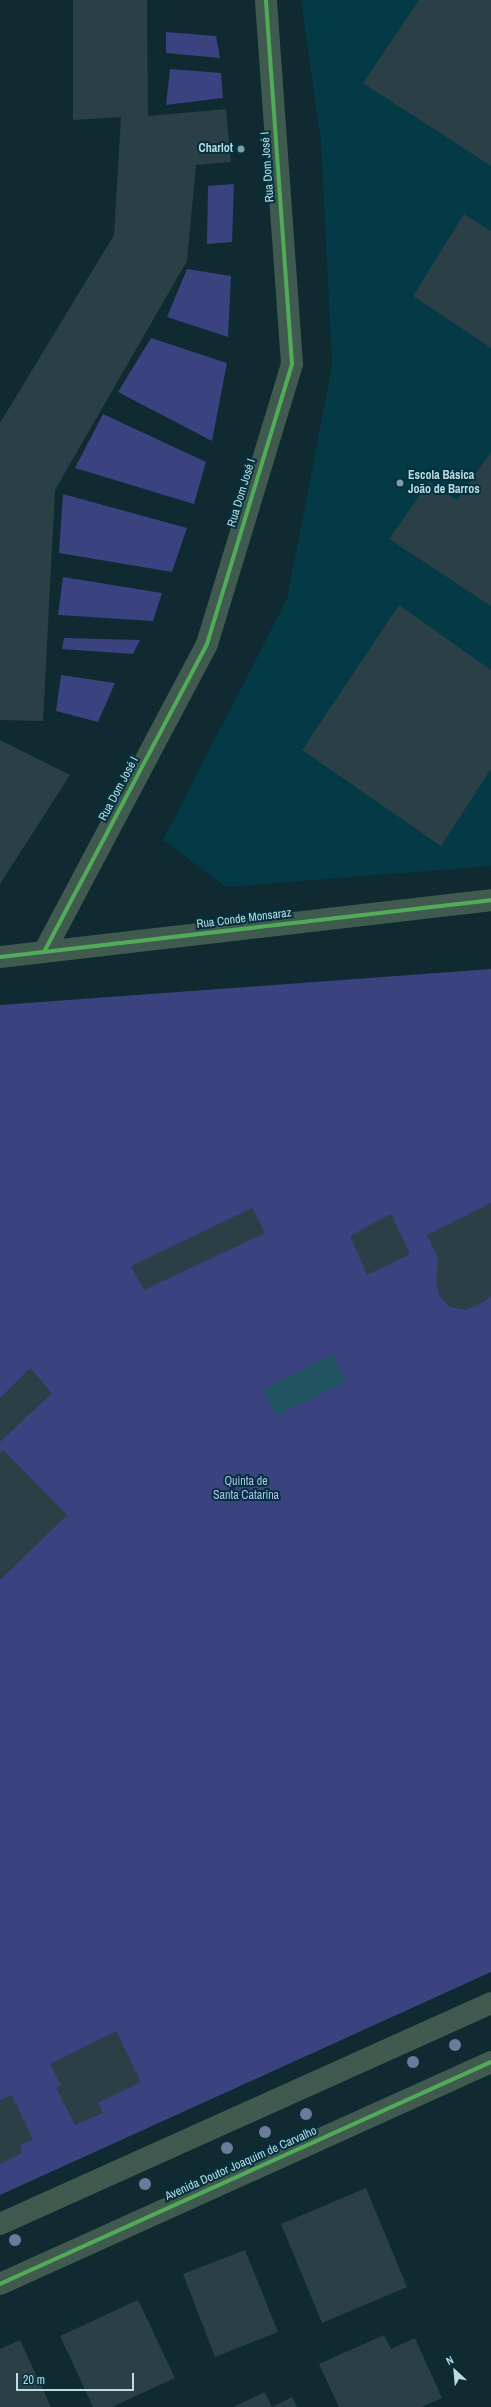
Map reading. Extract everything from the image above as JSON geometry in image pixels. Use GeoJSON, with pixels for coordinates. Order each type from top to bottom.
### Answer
{"type":"FeatureCollection","features":[{"type":"Feature","properties":{"kind":"street","name":"Rua Dom José I"},"geometry":{"type":"LineString","coordinates":[[44,952],[207,644],[292,364],[266,0]]}},
{"type":"Feature","properties":{"kind":"street","name":"Rua Conde Monsaraz"},"geometry":{"type":"LineString","coordinates":[[0,957],[491,900]]}},
{"type":"Feature","properties":{"kind":"street"},"geometry":{"type":"LineString","coordinates":[[0,2224],[491,2004]]}},
{"type":"Feature","properties":{"kind":"street","name":"Avenida Doutor Joaquim de Carvalho"},"geometry":{"type":"LineString","coordinates":[[0,2284],[491,2062]]}},
{"type":"Feature","properties":{"kind":"shaded area","name":"Escola Básica João de Barros"},"geometry":{"type":"Polygon","coordinates":[[[301,0],[491,0],[491,866],[226,887],[163,840],[287,599],[332,366],[321,142],[301,0]]]}},
{"type":"Feature","properties":{"kind":"shaded area"},"geometry":{"type":"Polygon","coordinates":[[[333,1354],[345,1382],[276,1416],[263,1390],[333,1354]]]}},
{"type":"Feature","properties":{"kind":"green space"},"geometry":{"type":"Polygon","coordinates":[[[166,32],[216,36],[220,58],[166,53],[166,32]]]}},
{"type":"Feature","properties":{"kind":"green space"},"geometry":{"type":"Polygon","coordinates":[[[170,69],[221,73],[223,98],[166,105],[170,69]]]}},
{"type":"Feature","properties":{"kind":"green space"},"geometry":{"type":"Polygon","coordinates":[[[234,184],[232,242],[207,244],[208,186],[234,184]]]}},
{"type":"Feature","properties":{"kind":"green space"},"geometry":{"type":"Polygon","coordinates":[[[187,269],[231,276],[228,337],[167,317],[187,269]]]}},
{"type":"Feature","properties":{"kind":"green space"},"geometry":{"type":"Polygon","coordinates":[[[151,338],[227,363],[212,441],[118,392],[151,338]]]}},
{"type":"Feature","properties":{"kind":"green space"},"geometry":{"type":"Polygon","coordinates":[[[103,414],[206,462],[194,504],[75,468],[103,414]]]}},
{"type":"Feature","properties":{"kind":"green space"},"geometry":{"type":"Polygon","coordinates":[[[63,494],[187,528],[172,572],[59,553],[63,494]]]}},
{"type":"Feature","properties":{"kind":"green space"},"geometry":{"type":"Polygon","coordinates":[[[63,577],[162,593],[153,621],[58,615],[63,577]]]}},
{"type":"Feature","properties":{"kind":"green space"},"geometry":{"type":"Polygon","coordinates":[[[64,638],[140,640],[133,654],[62,649],[64,638]]]}},
{"type":"Feature","properties":{"kind":"green space"},"geometry":{"type":"Polygon","coordinates":[[[61,675],[115,683],[98,722],[56,711],[61,675]]]}},
{"type":"Feature","properties":{"kind":"green space","name":"Quinta de Santa Catarina"},"geometry":{"type":"Polygon","coordinates":[[[491,969],[491,1972],[0,2195],[0,1005],[491,969]]]}},
{"type":"Feature","properties":{"kind":"building"},"geometry":{"type":"Polygon","coordinates":[[[73,0],[147,0],[148,116],[226,109],[231,162],[196,165],[187,261],[55,490],[43,721],[0,720],[0,423],[114,235],[121,117],[73,120],[73,0]]]}},
{"type":"Feature","properties":{"kind":"building"},"geometry":{"type":"Polygon","coordinates":[[[419,0],[491,0],[491,166],[363,83],[419,0]]]}},
{"type":"Feature","properties":{"kind":"building"},"geometry":{"type":"Polygon","coordinates":[[[464,214],[491,231],[491,348],[413,296],[464,214]]]}},
{"type":"Feature","properties":{"kind":"building"},"geometry":{"type":"Polygon","coordinates":[[[491,452],[491,606],[389,539],[429,482],[457,500],[491,452]]]}},
{"type":"Feature","properties":{"kind":"building"},"geometry":{"type":"Polygon","coordinates":[[[399,605],[491,670],[491,769],[441,846],[302,750],[399,605]]]}},
{"type":"Feature","properties":{"kind":"building"},"geometry":{"type":"Polygon","coordinates":[[[0,740],[70,775],[0,884],[0,740]]]}},
{"type":"Feature","properties":{"kind":"building"},"geometry":{"type":"Polygon","coordinates":[[[491,1203],[491,1296],[482,1303],[466,1310],[450,1307],[440,1297],[436,1284],[438,1258],[427,1235],[491,1203]]]}},
{"type":"Feature","properties":{"kind":"building"},"geometry":{"type":"Polygon","coordinates":[[[252,1208],[265,1233],[144,1290],[131,1266],[252,1208]]]}},
{"type":"Feature","properties":{"kind":"building"},"geometry":{"type":"Polygon","coordinates":[[[391,1214],[410,1254],[367,1275],[350,1236],[391,1214]]]}},
{"type":"Feature","properties":{"kind":"building"},"geometry":{"type":"Polygon","coordinates":[[[30,1368],[52,1393],[0,1442],[0,1398],[30,1368]]]}},
{"type":"Feature","properties":{"kind":"building"},"geometry":{"type":"Polygon","coordinates":[[[3,1450],[67,1515],[0,1580],[0,1453],[3,1450]]]}},
{"type":"Feature","properties":{"kind":"building"},"geometry":{"type":"Polygon","coordinates":[[[116,2031],[141,2082],[98,2103],[103,2113],[75,2125],[56,2088],[61,2085],[50,2064],[116,2031]]]}},
{"type":"Feature","properties":{"kind":"building"},"geometry":{"type":"Polygon","coordinates":[[[12,2095],[33,2140],[20,2145],[22,2153],[0,2164],[0,2100],[12,2095]]]}},
{"type":"Feature","properties":{"kind":"building"},"geometry":{"type":"Polygon","coordinates":[[[366,2188],[407,2287],[322,2323],[281,2224],[366,2188]]]}},
{"type":"Feature","properties":{"kind":"building"},"geometry":{"type":"Polygon","coordinates":[[[245,2250],[278,2332],[215,2357],[183,2274],[245,2250]]]}},
{"type":"Feature","properties":{"kind":"building"},"geometry":{"type":"Polygon","coordinates":[[[138,2300],[175,2378],[112,2407],[93,2407],[60,2336],[138,2300]]]}},
{"type":"Feature","properties":{"kind":"building"},"geometry":{"type":"Polygon","coordinates":[[[384,2335],[391,2349],[415,2338],[442,2398],[422,2407],[339,2407],[319,2364],[384,2335]]]}},
{"type":"Feature","properties":{"kind":"building"},"geometry":{"type":"Polygon","coordinates":[[[20,2340],[51,2407],[0,2407],[0,2349],[20,2340]]]}},
{"type":"Feature","properties":{"kind":"building"},"geometry":{"type":"Polygon","coordinates":[[[265,2392],[272,2407],[233,2407],[265,2392]]]}},
{"type":"Feature","properties":{"kind":"building"},"geometry":{"type":"Polygon","coordinates":[[[292,2397],[297,2407],[272,2407],[292,2397]]]}},
{"type":"Feature","properties":{"kind":"cycle path"},"geometry":{"type":"LineString","coordinates":[[44,952],[207,644],[292,364],[266,0]]}},
{"type":"Feature","properties":{"kind":"cycle path"},"geometry":{"type":"LineString","coordinates":[[0,957],[491,900]]}},
{"type":"Feature","properties":{"kind":"cycle path"},"geometry":{"type":"LineString","coordinates":[[0,2284],[491,2062]]}},
{"type":"Feature","properties":{"kind":"place","name":"Charlot"},"geometry":{"type":"Point","coordinates":[241,149]}},
{"type":"Feature","properties":{"kind":"place","name":"Escola Básica João de Barros"},"geometry":{"type":"Point","coordinates":[400,483]}}]}
